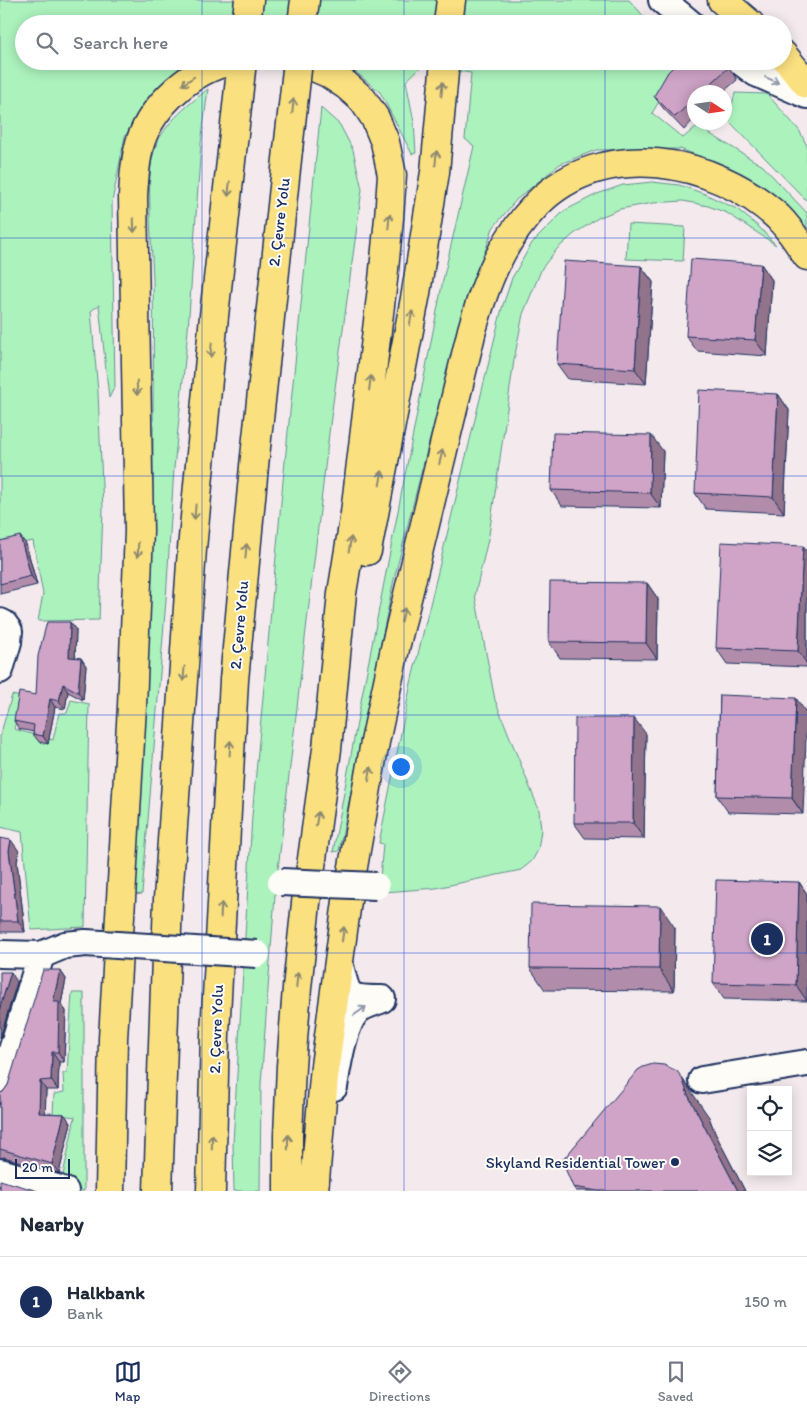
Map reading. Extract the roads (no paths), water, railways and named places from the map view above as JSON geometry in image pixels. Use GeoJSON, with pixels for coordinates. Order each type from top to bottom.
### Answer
{"type":"FeatureCollection","features":[{"type":"Feature","properties":{"kind":"main road"},"geometry":{"type":"LineString","coordinates":[[247,15],[249,0]]}},
{"type":"Feature","properties":{"kind":"main road"},"geometry":{"type":"LineString","coordinates":[[303,15],[305,0]]}},
{"type":"Feature","properties":{"kind":"main road"},"geometry":{"type":"LineString","coordinates":[[449,15],[451,0]]}},
{"type":"Feature","properties":{"kind":"main road"},"geometry":{"type":"LineString","coordinates":[[722,0],[740,15]]}},
{"type":"Feature","properties":{"kind":"main road"},"geometry":{"type":"LineString","coordinates":[[792,66],[807,84]]}},
{"type":"Feature","properties":{"kind":"main road"},"geometry":{"type":"LineString","coordinates":[[110,1191],[114,1029],[139,531],[134,171],[141,141],[153,116],[169,96],[206,70]]}},
{"type":"Feature","properties":{"kind":"main road"},"geometry":{"type":"LineString","coordinates":[[158,1191],[168,898],[192,549],[214,316],[241,70]]}},
{"type":"Feature","properties":{"kind":"main road","name":"2. Çevre Yolu"},"geometry":{"type":"LineString","coordinates":[[211,1191],[215,1024],[234,680],[295,70]]}},
{"type":"Feature","properties":{"kind":"main road"},"geometry":{"type":"LineString","coordinates":[[288,1191],[288,1136],[296,988],[327,749],[342,593],[355,514],[383,280],[392,175],[385,142],[375,118],[363,100],[346,84],[321,70]]}},
{"type":"Feature","properties":{"kind":"main road"},"geometry":{"type":"LineString","coordinates":[[327,749],[416,293],[435,172],[444,70]]}},
{"type":"Feature","properties":{"kind":"main road"},"geometry":{"type":"LineString","coordinates":[[315,1191],[325,1066],[348,901],[375,742],[396,644],[472,330],[482,295],[493,268],[508,240],[538,204],[572,178],[610,165],[658,163],[683,166],[706,173],[730,184],[778,217],[798,241],[807,256]]}},
{"type":"Feature","properties":{"kind":"street"},"geometry":{"type":"LineString","coordinates":[[662,0],[680,15]]}},
{"type":"Feature","properties":{"kind":"street"},"geometry":{"type":"LineString","coordinates":[[751,70],[756,74],[807,95]]}},
{"type":"Feature","properties":{"kind":"street"},"geometry":{"type":"LineString","coordinates":[[0,622],[9,631],[0,670]]}},
{"type":"Feature","properties":{"kind":"street"},"geometry":{"type":"LineString","coordinates":[[281,882],[376,886]]}},
{"type":"Feature","properties":{"kind":"street"},"geometry":{"type":"LineString","coordinates":[[0,954],[41,955],[65,945],[86,943],[256,954]]}},
{"type":"Feature","properties":{"kind":"street"},"geometry":{"type":"LineString","coordinates":[[0,1090],[41,955]]}},
{"type":"Feature","properties":{"kind":"street"},"geometry":{"type":"LineString","coordinates":[[315,1191],[345,1035],[352,1017],[358,1009],[382,999],[360,999],[350,995],[339,962]]}},
{"type":"Feature","properties":{"kind":"street"},"geometry":{"type":"LineString","coordinates":[[702,1080],[807,1063]]}},
{"type":"Feature","properties":{"kind":"street"},"geometry":{"type":"LineString","coordinates":[[0,1172],[65,1191]]}},
{"type":"Feature","properties":{"kind":"place","name":"Halkbank"},"geometry":{"type":"Point","coordinates":[767,939]}},
{"type":"Feature","properties":{"kind":"place","name":"Skyland Residential Tower"},"geometry":{"type":"Point","coordinates":[675,1162]}}]}
